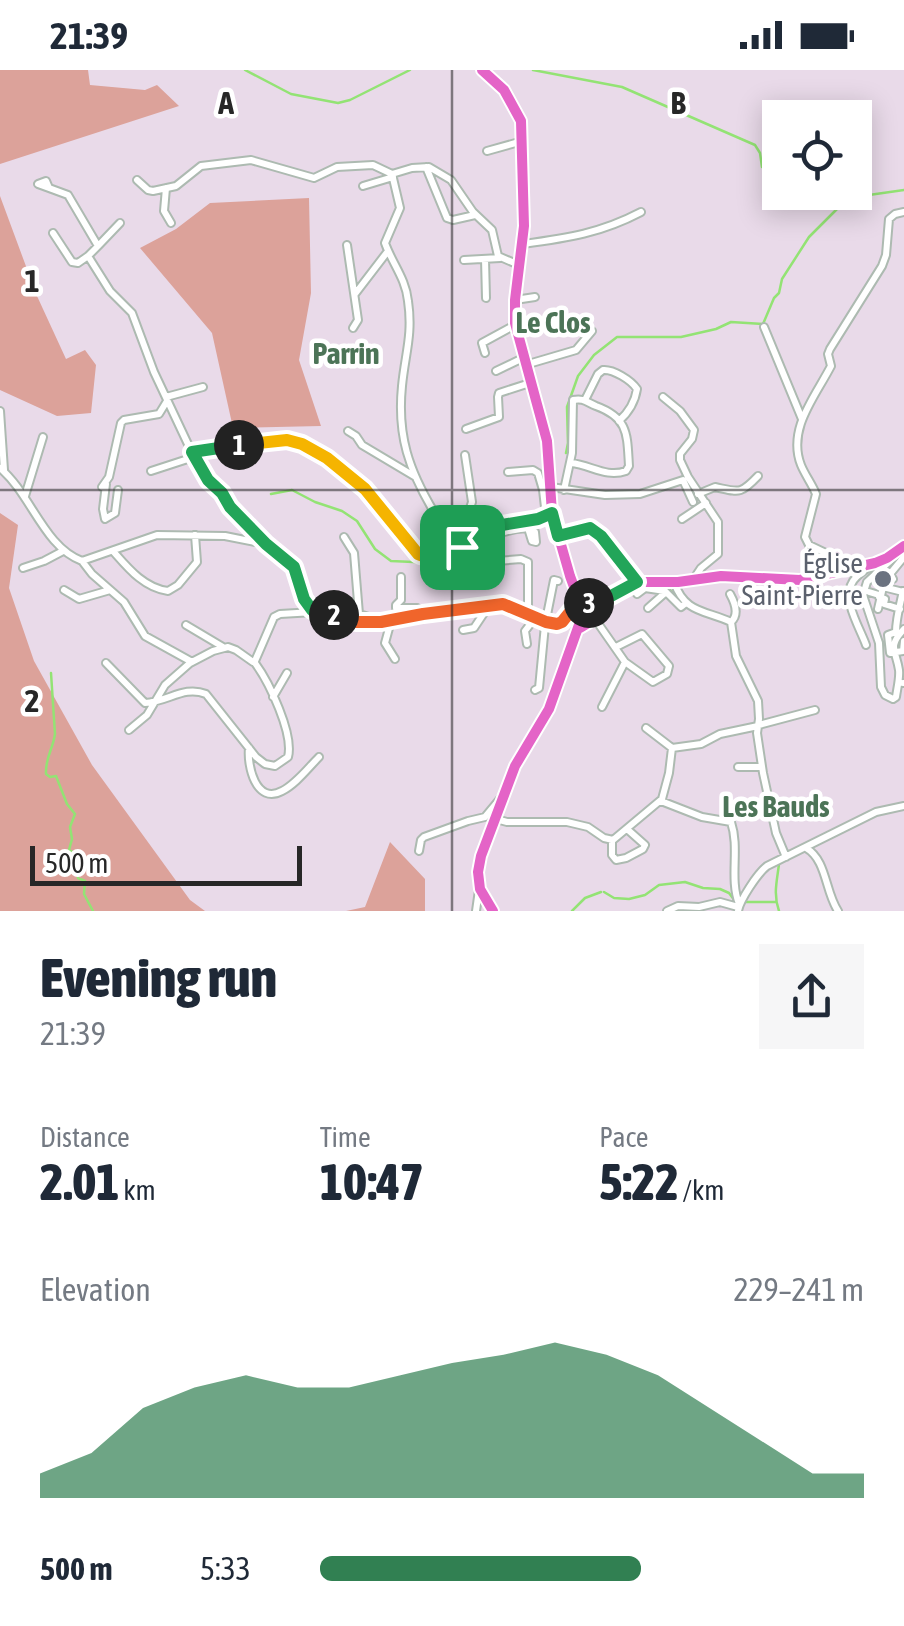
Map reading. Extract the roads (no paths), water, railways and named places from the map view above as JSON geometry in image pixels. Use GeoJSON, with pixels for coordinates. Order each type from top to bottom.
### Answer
{"type":"FeatureCollection","features":[{"type":"Feature","properties":{"kind":"main road"},"geometry":{"type":"LineString","coordinates":[[482,70],[501,86],[520,118],[524,206],[515,325],[547,441],[550,487],[545,516],[558,536],[574,587],[588,612]]}},
{"type":"Feature","properties":{"kind":"main road"},"geometry":{"type":"LineString","coordinates":[[493,911],[480,889],[479,862],[519,759],[549,709],[575,631],[588,612],[609,598],[637,588],[670,587],[721,576],[800,580],[902,555]]}},
{"type":"Feature","properties":{"kind":"street"},"geometry":{"type":"LineString","coordinates":[[487,151],[521,137]]}},
{"type":"Feature","properties":{"kind":"street"},"geometry":{"type":"LineString","coordinates":[[138,180],[150,191],[166,188],[184,182],[198,168],[241,160],[260,161],[314,178],[337,166],[373,166],[393,176]]}},
{"type":"Feature","properties":{"kind":"street"},"geometry":{"type":"LineString","coordinates":[[426,167],[447,218],[476,214]]}},
{"type":"Feature","properties":{"kind":"street"},"geometry":{"type":"LineString","coordinates":[[363,186],[412,168],[436,170],[454,182],[492,230],[501,258]]}},
{"type":"Feature","properties":{"kind":"street"},"geometry":{"type":"LineString","coordinates":[[393,176],[400,208],[386,238],[388,251],[405,284],[409,305],[410,338],[401,412],[406,456],[436,513],[464,513],[470,508],[465,454]]}},
{"type":"Feature","properties":{"kind":"street"},"geometry":{"type":"LineString","coordinates":[[49,188],[67,194],[98,246]]}},
{"type":"Feature","properties":{"kind":"street"},"geometry":{"type":"LineString","coordinates":[[166,188],[164,211],[171,223]]}},
{"type":"Feature","properties":{"kind":"street"},"geometry":{"type":"LineString","coordinates":[[515,196],[519,205],[524,206]]}},
{"type":"Feature","properties":{"kind":"street"},"geometry":{"type":"LineString","coordinates":[[523,244],[586,235],[641,212]]}},
{"type":"Feature","properties":{"kind":"street"},"geometry":{"type":"LineString","coordinates":[[826,575],[830,555],[808,544],[805,537],[816,494],[797,451],[802,420],[831,366],[830,350],[884,261],[889,219],[904,212]]}},
{"type":"Feature","properties":{"kind":"street"},"geometry":{"type":"LineString","coordinates":[[53,233],[72,262],[78,263],[120,223]]}},
{"type":"Feature","properties":{"kind":"street"},"geometry":{"type":"LineString","coordinates":[[347,245],[358,322],[353,328]]}},
{"type":"Feature","properties":{"kind":"street"},"geometry":{"type":"LineString","coordinates":[[354,295],[388,251]]}},
{"type":"Feature","properties":{"kind":"street"},"geometry":{"type":"LineString","coordinates":[[88,256],[110,292],[132,314],[166,399],[208,480],[266,544],[294,567],[304,599],[314,612]]}},
{"type":"Feature","properties":{"kind":"street"},"geometry":{"type":"LineString","coordinates":[[464,260],[501,258],[520,266]]}},
{"type":"Feature","properties":{"kind":"street"},"geometry":{"type":"LineString","coordinates":[[485,259],[486,298]]}},
{"type":"Feature","properties":{"kind":"street"},"geometry":{"type":"LineString","coordinates":[[515,300],[536,297]]}},
{"type":"Feature","properties":{"kind":"street"},"geometry":{"type":"LineString","coordinates":[[485,353],[482,342],[515,325]]}},
{"type":"Feature","properties":{"kind":"street"},"geometry":{"type":"LineString","coordinates":[[764,327],[802,420]]}},
{"type":"Feature","properties":{"kind":"street"},"geometry":{"type":"LineString","coordinates":[[496,371],[576,350],[592,331]]}},
{"type":"Feature","properties":{"kind":"street"},"geometry":{"type":"LineString","coordinates":[[585,400],[602,370],[634,384],[637,389],[630,408],[620,420]]}},
{"type":"Feature","properties":{"kind":"street"},"geometry":{"type":"LineString","coordinates":[[466,428],[499,417],[500,393],[530,382]]}},
{"type":"Feature","properties":{"kind":"street"},"geometry":{"type":"LineString","coordinates":[[118,490],[114,513],[105,519],[104,485],[121,423],[159,414],[166,399],[203,387]]}},
{"type":"Feature","properties":{"kind":"street"},"geometry":{"type":"LineString","coordinates":[[663,397],[694,430],[680,457],[696,498]]}},
{"type":"Feature","properties":{"kind":"street"},"geometry":{"type":"LineString","coordinates":[[564,490],[571,464],[573,400],[578,398],[620,420],[627,433],[628,470],[612,474],[571,464]]}},
{"type":"Feature","properties":{"kind":"street"},"geometry":{"type":"LineString","coordinates":[[0,411],[2,470],[63,551],[82,561],[124,602],[145,636],[192,662]]}},
{"type":"Feature","properties":{"kind":"street"},"geometry":{"type":"LineString","coordinates":[[348,431],[362,446],[415,476]]}},
{"type":"Feature","properties":{"kind":"street"},"geometry":{"type":"LineString","coordinates":[[25,497],[43,437]]}},
{"type":"Feature","properties":{"kind":"street"},"geometry":{"type":"LineString","coordinates":[[151,472],[193,455],[271,440],[296,442],[327,458],[360,484],[418,554],[425,557],[462,547],[496,526],[545,516]]}},
{"type":"Feature","properties":{"kind":"street"},"geometry":{"type":"LineString","coordinates":[[432,568],[472,553],[505,531],[531,530],[545,516],[538,472],[508,472]]}},
{"type":"Feature","properties":{"kind":"street"},"geometry":{"type":"LineString","coordinates":[[696,498],[715,487],[740,491],[758,476]]}},
{"type":"Feature","properties":{"kind":"street"},"geometry":{"type":"LineString","coordinates":[[550,487],[606,495],[640,494],[682,480],[696,498],[706,503],[718,522],[718,552],[693,580]]}},
{"type":"Feature","properties":{"kind":"street"},"geometry":{"type":"LineString","coordinates":[[682,519],[706,503]]}},
{"type":"Feature","properties":{"kind":"street"},"geometry":{"type":"LineString","coordinates":[[462,547],[464,513]]}},
{"type":"Feature","properties":{"kind":"street"},"geometry":{"type":"LineString","coordinates":[[558,536],[590,528],[601,536],[637,588]]}},
{"type":"Feature","properties":{"kind":"street"},"geometry":{"type":"LineString","coordinates":[[113,551],[146,582],[168,591],[197,562],[195,535]]}},
{"type":"Feature","properties":{"kind":"street"},"geometry":{"type":"LineString","coordinates":[[82,561],[154,536],[225,536],[266,544]]}},
{"type":"Feature","properties":{"kind":"street"},"geometry":{"type":"LineString","coordinates":[[344,538],[354,555],[360,614],[374,622]]}},
{"type":"Feature","properties":{"kind":"street"},"geometry":{"type":"LineString","coordinates":[[486,544],[486,550],[497,561],[528,562],[531,616],[525,631],[526,644]]}},
{"type":"Feature","properties":{"kind":"street"},"geometry":{"type":"LineString","coordinates":[[24,568],[63,551]]}},
{"type":"Feature","properties":{"kind":"street"},"geometry":{"type":"LineString","coordinates":[[893,579],[890,574],[902,555]]}},
{"type":"Feature","properties":{"kind":"street"},"geometry":{"type":"LineString","coordinates":[[901,625],[888,634],[890,653],[902,681],[894,699],[885,694],[880,678],[877,637],[864,590],[867,582],[902,555]]}},
{"type":"Feature","properties":{"kind":"street"},"geometry":{"type":"LineString","coordinates":[[866,645],[850,606],[849,593],[852,582],[875,563]]}},
{"type":"Feature","properties":{"kind":"street"},"geometry":{"type":"LineString","coordinates":[[402,577],[402,600],[396,608],[417,608],[423,614]]}},
{"type":"Feature","properties":{"kind":"street"},"geometry":{"type":"LineString","coordinates":[[535,690],[539,688],[554,580],[558,581]]}},
{"type":"Feature","properties":{"kind":"street"},"geometry":{"type":"LineString","coordinates":[[648,608],[670,587],[696,610],[731,622]]}},
{"type":"Feature","properties":{"kind":"street"},"geometry":{"type":"LineString","coordinates":[[64,590],[79,599],[111,589]]}},
{"type":"Feature","properties":{"kind":"street"},"geometry":{"type":"LineString","coordinates":[[870,592],[903,594],[903,650],[880,655]]}},
{"type":"Feature","properties":{"kind":"street"},"geometry":{"type":"LineString","coordinates":[[878,608],[881,593]]}},
{"type":"Feature","properties":{"kind":"street"},"geometry":{"type":"LineString","coordinates":[[881,593],[884,604],[901,625]]}},
{"type":"Feature","properties":{"kind":"street"},"geometry":{"type":"LineString","coordinates":[[730,594],[735,609],[731,622],[734,651],[758,701],[756,733],[762,767],[776,833],[786,857]]}},
{"type":"Feature","properties":{"kind":"street"},"geometry":{"type":"LineString","coordinates":[[254,662],[274,617],[283,614],[314,612],[374,622],[505,604],[559,624],[570,612],[588,612],[624,662],[652,682],[667,674],[669,666],[644,635],[616,647]]}},
{"type":"Feature","properties":{"kind":"street"},"geometry":{"type":"LineString","coordinates":[[463,630],[474,628],[489,606]]}},
{"type":"Feature","properties":{"kind":"street"},"geometry":{"type":"LineString","coordinates":[[886,616],[901,625]]}},
{"type":"Feature","properties":{"kind":"street"},"geometry":{"type":"LineString","coordinates":[[391,621],[385,642],[395,658]]}},
{"type":"Feature","properties":{"kind":"street"},"geometry":{"type":"LineString","coordinates":[[106,663],[146,703],[187,691],[203,692],[261,761],[271,766],[284,762],[290,754],[290,742],[254,662],[186,625]]}},
{"type":"Feature","properties":{"kind":"street"},"geometry":{"type":"LineString","coordinates":[[886,631],[901,625]]}},
{"type":"Feature","properties":{"kind":"street"},"geometry":{"type":"LineString","coordinates":[[129,730],[147,714],[166,685],[192,662],[224,647]]}},
{"type":"Feature","properties":{"kind":"street"},"geometry":{"type":"LineString","coordinates":[[893,653],[904,654]]}},
{"type":"Feature","properties":{"kind":"street"},"geometry":{"type":"LineString","coordinates":[[602,707],[624,662]]}},
{"type":"Feature","properties":{"kind":"street"},"geometry":{"type":"LineString","coordinates":[[273,697],[286,673]]}},
{"type":"Feature","properties":{"kind":"street"},"geometry":{"type":"LineString","coordinates":[[888,676],[902,681]]}},
{"type":"Feature","properties":{"kind":"street"},"geometry":{"type":"LineString","coordinates":[[646,728],[672,748],[701,744],[717,735],[816,710]]}},
{"type":"Feature","properties":{"kind":"street"},"geometry":{"type":"LineString","coordinates":[[249,748],[248,764],[254,780],[271,794],[288,788],[320,757]]}},
{"type":"Feature","properties":{"kind":"street"},"geometry":{"type":"LineString","coordinates":[[612,840],[661,800],[672,748]]}},
{"type":"Feature","properties":{"kind":"street"},"geometry":{"type":"LineString","coordinates":[[738,767],[762,767]]}},
{"type":"Feature","properties":{"kind":"street"},"geometry":{"type":"LineString","coordinates":[[418,850],[424,837],[486,817],[504,794]]}},
{"type":"Feature","properties":{"kind":"street"},"geometry":{"type":"LineString","coordinates":[[661,800],[702,817],[731,822],[738,907]]}},
{"type":"Feature","properties":{"kind":"street"},"geometry":{"type":"LineString","coordinates":[[738,907],[758,874],[876,812],[904,806]]}},
{"type":"Feature","properties":{"kind":"street"},"geometry":{"type":"LineString","coordinates":[[494,819],[567,822],[588,827],[612,840]]}},
{"type":"Feature","properties":{"kind":"street"},"geometry":{"type":"LineString","coordinates":[[612,840],[616,860],[644,850],[645,845],[627,828]]}},
{"type":"Feature","properties":{"kind":"street"},"geometry":{"type":"LineString","coordinates":[[805,848],[818,860],[838,911]]}},
{"type":"Feature","properties":{"kind":"street"},"geometry":{"type":"LineString","coordinates":[[476,911],[480,889]]}},
{"type":"Feature","properties":{"kind":"street"},"geometry":{"type":"LineString","coordinates":[[667,911],[676,906],[699,907],[720,902],[738,907]]}},
{"type":"Feature","properties":{"kind":"waterway"},"geometry":{"type":"LineString","coordinates":[[245,70],[291,94],[338,103],[410,70]]}},
{"type":"Feature","properties":{"kind":"waterway"},"geometry":{"type":"LineString","coordinates":[[533,70],[622,87],[755,145],[762,167]]}},
{"type":"Feature","properties":{"kind":"waterway"},"geometry":{"type":"LineString","coordinates":[[872,195],[904,190]]}},
{"type":"Feature","properties":{"kind":"waterway"},"geometry":{"type":"LineString","coordinates":[[566,453],[567,407],[578,376],[594,355],[617,337],[681,337],[731,322],[763,324],[782,279],[809,237],[836,210]]}},
{"type":"Feature","properties":{"kind":"waterway"},"geometry":{"type":"LineString","coordinates":[[271,494],[292,490],[342,511],[357,521],[375,549],[391,561],[436,563]]}},
{"type":"Feature","properties":{"kind":"waterway"},"geometry":{"type":"LineString","coordinates":[[479,544],[501,529],[521,526]]}},
{"type":"Feature","properties":{"kind":"waterway"},"geometry":{"type":"LineString","coordinates":[[657,587],[669,589],[682,603]]}},
{"type":"Feature","properties":{"kind":"waterway"},"geometry":{"type":"LineString","coordinates":[[581,589],[596,601],[614,589]]}},
{"type":"Feature","properties":{"kind":"waterway"},"geometry":{"type":"LineString","coordinates":[[602,620],[606,607]]}},
{"type":"Feature","properties":{"kind":"waterway"},"geometry":{"type":"LineString","coordinates":[[51,673],[55,734],[46,774],[56,776],[75,814],[69,850],[82,857],[78,878],[85,881],[84,894],[93,911]]}},
{"type":"Feature","properties":{"kind":"waterway"},"geometry":{"type":"LineString","coordinates":[[779,864],[779,911]]}},
{"type":"Feature","properties":{"kind":"waterway"},"geometry":{"type":"LineString","coordinates":[[604,892],[614,898],[629,899],[645,895],[659,885],[685,882],[720,889],[735,901]]}},
{"type":"Feature","properties":{"kind":"waterway"},"geometry":{"type":"LineString","coordinates":[[572,911],[585,898],[601,892]]}},
{"type":"Feature","properties":{"kind":"waterway"},"geometry":{"type":"LineString","coordinates":[[743,902],[775,902]]}},
{"type":"Feature","properties":{"kind":"place","name":"Église Saint-Pierre"},"geometry":{"type":"Point","coordinates":[883,579]}},
{"type":"Feature","properties":{"kind":"district","name":"Le Clos"},"geometry":{"type":"Point","coordinates":[553,322]}},
{"type":"Feature","properties":{"kind":"district","name":"Parrin"},"geometry":{"type":"Point","coordinates":[346,353]}},
{"type":"Feature","properties":{"kind":"district","name":"Les Bauds"},"geometry":{"type":"Point","coordinates":[776,806]}}]}
